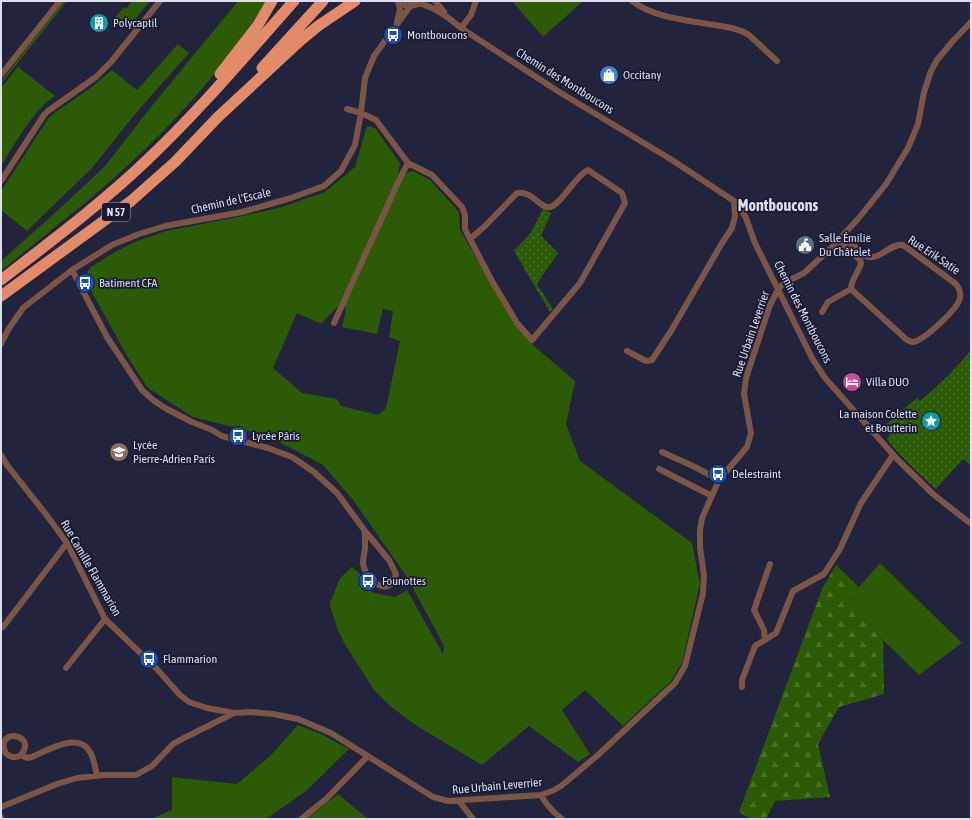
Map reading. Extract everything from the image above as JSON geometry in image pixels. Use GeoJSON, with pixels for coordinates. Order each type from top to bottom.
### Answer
{"type":"FeatureCollection","features":[{"type":"Feature","properties":{"kind":"highway"},"geometry":{"type":"LineString","coordinates":[[183,125],[258,25],[272,1]]}},
{"type":"Feature","properties":{"kind":"highway","name":"N 57"},"geometry":{"type":"LineString","coordinates":[[1,280],[119,186],[183,125],[294,1]]}},
{"type":"Feature","properties":{"kind":"highway","name":"N 57"},"geometry":{"type":"LineString","coordinates":[[1,296],[131,201],[175,162],[221,115],[323,1]]}},
{"type":"Feature","properties":{"kind":"highway"},"geometry":{"type":"LineString","coordinates":[[221,115],[257,83],[301,40],[318,26],[355,1]]}},
{"type":"Feature","properties":{"kind":"street"},"geometry":{"type":"LineString","coordinates":[[1,75],[60,1]]}},
{"type":"Feature","properties":{"kind":"street"},"geometry":{"type":"LineString","coordinates":[[1,181],[44,115],[96,77],[111,62],[160,1]]}},
{"type":"Feature","properties":{"kind":"street"},"geometry":{"type":"LineString","coordinates":[[399,1],[404,4],[417,3]]}},
{"type":"Feature","properties":{"kind":"street","name":"Chemin de l'Escale"},"geometry":{"type":"LineString","coordinates":[[396,24],[400,10],[399,1]]}},
{"type":"Feature","properties":{"kind":"street","name":"Chemin des Montboucons"},"geometry":{"type":"LineString","coordinates":[[435,1],[447,17]]}},
{"type":"Feature","properties":{"kind":"street"},"geometry":{"type":"LineString","coordinates":[[461,28],[471,15],[476,1]]}},
{"type":"Feature","properties":{"kind":"street"},"geometry":{"type":"LineString","coordinates":[[632,1],[654,13],[670,18],[734,28],[744,32],[776,61]]}},
{"type":"Feature","properties":{"kind":"street","name":"Chemin de l'Escale"},"geometry":{"type":"LineString","coordinates":[[1,344],[8,330],[23,308],[72,270],[112,245],[139,234],[165,226],[242,212],[291,198],[324,186],[341,171],[348,161],[355,145],[362,113],[363,89],[374,56],[396,24],[417,3]]}},
{"type":"Feature","properties":{"kind":"street","name":"Chemin des Montboucons"},"geometry":{"type":"LineString","coordinates":[[417,3],[434,9],[447,17],[461,28],[556,90],[672,160],[734,201],[746,218],[756,243],[812,358],[825,378],[893,455],[933,494],[971,524]]}},
{"type":"Feature","properties":{"kind":"street"},"geometry":{"type":"LineString","coordinates":[[778,288],[784,283],[804,273],[841,238],[886,184],[908,148],[918,124],[924,92],[931,71],[937,60],[971,22]]}},
{"type":"Feature","properties":{"kind":"street"},"geometry":{"type":"LineString","coordinates":[[347,109],[362,113],[376,120],[408,164],[432,175],[462,207],[465,215],[465,229],[470,239],[492,281],[517,323],[532,340],[580,283],[625,203],[625,199],[622,193],[588,170],[582,173],[552,206],[549,207],[538,202],[529,194],[522,192],[517,193],[485,226],[470,239]]}},
{"type":"Feature","properties":{"kind":"street"},"geometry":{"type":"LineString","coordinates":[[334,323],[401,176],[408,164]]}},
{"type":"Feature","properties":{"kind":"street"},"geometry":{"type":"LineString","coordinates":[[627,351],[646,361],[652,360],[671,331],[732,228],[735,216],[734,201]]}},
{"type":"Feature","properties":{"kind":"street"},"geometry":{"type":"LineString","coordinates":[[822,312],[828,302],[851,289],[852,281],[859,271],[861,263],[860,260],[841,238]]}},
{"type":"Feature","properties":{"kind":"street","name":"Rue Erik Satie"},"geometry":{"type":"LineString","coordinates":[[841,238],[865,256],[869,257],[877,256],[898,244],[903,245],[956,284],[960,290],[960,299],[949,316],[920,339],[912,342],[907,340],[851,289]]}},
{"type":"Feature","properties":{"kind":"street"},"geometry":{"type":"LineString","coordinates":[[72,270],[106,337],[142,390],[153,400],[185,419],[212,430],[222,436],[268,448],[292,457],[314,472],[338,493],[365,531],[389,560],[395,571],[395,579],[393,583],[384,587],[375,584],[365,569],[363,562],[365,531]]}},
{"type":"Feature","properties":{"kind":"street","name":"Rue Urbain Leverrier"},"geometry":{"type":"LineString","coordinates":[[1,808],[57,784],[77,778],[136,775],[152,766],[173,744],[234,713],[251,712],[273,714],[298,719],[331,733],[433,797],[448,801],[541,795],[561,786],[598,755],[675,683],[685,666],[703,587],[704,576],[700,547],[702,518],[719,480],[747,447],[751,433],[744,394],[746,378],[770,305],[778,288]]}},
{"type":"Feature","properties":{"kind":"street"},"geometry":{"type":"LineString","coordinates":[[662,452],[719,480]]}},
{"type":"Feature","properties":{"kind":"street","name":"Rue Camille Flammarion"},"geometry":{"type":"LineString","coordinates":[[1,455],[7,465],[67,543],[105,619],[156,668],[180,695],[189,702],[207,708],[234,713]]}},
{"type":"Feature","properties":{"kind":"street"},"geometry":{"type":"LineString","coordinates":[[742,687],[742,680],[755,646],[776,633],[793,591],[824,574],[840,549],[861,503],[893,455]]}},
{"type":"Feature","properties":{"kind":"street"},"geometry":{"type":"LineString","coordinates":[[1,469],[7,465]]}},
{"type":"Feature","properties":{"kind":"street"},"geometry":{"type":"LineString","coordinates":[[659,469],[712,496]]}},
{"type":"Feature","properties":{"kind":"street"},"geometry":{"type":"LineString","coordinates":[[3,627],[67,543]]}},
{"type":"Feature","properties":{"kind":"street"},"geometry":{"type":"LineString","coordinates":[[765,640],[764,630],[754,610],[770,564]]}},
{"type":"Feature","properties":{"kind":"street"},"geometry":{"type":"LineString","coordinates":[[66,668],[105,619]]}},
{"type":"Feature","properties":{"kind":"street"},"geometry":{"type":"LineString","coordinates":[[21,755],[27,758],[32,757],[65,743],[75,742],[88,749],[94,762],[97,776]]}},
{"type":"Feature","properties":{"kind":"street"},"geometry":{"type":"LineString","coordinates":[[301,819],[326,799],[368,756]]}},
{"type":"Feature","properties":{"kind":"street"},"geometry":{"type":"LineString","coordinates":[[541,795],[551,810],[562,819]]}},
{"type":"Feature","properties":{"kind":"street"},"geometry":{"type":"LineString","coordinates":[[459,801],[473,819]]}},
{"type":"Feature","properties":{"kind":"green space"},"geometry":{"type":"Polygon","coordinates":[[[64,1],[67,1],[1,84],[1,81],[64,1]]]}},
{"type":"Feature","properties":{"kind":"green space"},"geometry":{"type":"Polygon","coordinates":[[[132,1],[150,1],[127,29],[114,19],[124,7],[126,9],[132,1]]]}},
{"type":"Feature","properties":{"kind":"green space"},"geometry":{"type":"Polygon","coordinates":[[[238,1],[267,1],[236,46],[202,89],[164,130],[125,168],[1,271],[1,261],[105,166],[151,107],[238,1]]]}},
{"type":"Feature","properties":{"kind":"green space"},"geometry":{"type":"Polygon","coordinates":[[[512,1],[580,1],[582,2],[543,37],[512,1]]]}},
{"type":"Feature","properties":{"kind":"green space"},"geometry":{"type":"Polygon","coordinates":[[[178,44],[189,53],[136,113],[92,168],[27,231],[1,210],[1,191],[48,119],[53,114],[89,89],[112,70],[137,90],[178,44]]]}},
{"type":"Feature","properties":{"kind":"green space"},"geometry":{"type":"Polygon","coordinates":[[[18,67],[55,96],[39,110],[32,119],[1,166],[1,88],[18,67]]]}},
{"type":"Feature","properties":{"kind":"green space"},"geometry":{"type":"Polygon","coordinates":[[[367,126],[375,128],[400,163],[392,192],[339,305],[321,324],[297,313],[273,368],[302,393],[337,399],[341,406],[378,415],[386,408],[400,341],[389,337],[393,311],[383,309],[377,334],[342,327],[346,309],[344,307],[404,176],[408,172],[413,171],[430,180],[459,212],[460,230],[513,321],[534,346],[575,381],[566,424],[580,461],[692,543],[700,584],[682,663],[671,681],[623,726],[585,690],[562,710],[590,754],[578,762],[529,726],[482,765],[417,726],[390,706],[374,690],[344,643],[337,628],[330,603],[340,578],[352,567],[359,573],[369,590],[374,593],[395,597],[407,590],[443,654],[444,646],[407,577],[353,500],[323,465],[268,436],[193,417],[148,388],[130,361],[85,280],[85,275],[91,267],[115,252],[137,241],[166,231],[282,207],[325,192],[355,167],[367,126]]]}},
{"type":"Feature","properties":{"kind":"green space"},"geometry":{"type":"Polygon","coordinates":[[[543,209],[551,213],[541,236],[558,253],[537,284],[553,309],[550,312],[514,251],[530,234],[543,209]]]}},
{"type":"Feature","properties":{"kind":"green space","name":"La maison Colette et Boutterin"},"geometry":{"type":"Polygon","coordinates":[[[971,350],[971,465],[963,459],[936,489],[892,446],[887,439],[890,434],[886,430],[882,433],[879,430],[917,398],[920,401],[941,383],[971,350]]]}},
{"type":"Feature","properties":{"kind":"green space"},"geometry":{"type":"Polygon","coordinates":[[[880,563],[962,643],[919,675],[883,640],[846,596],[859,587],[880,563]]]}},
{"type":"Feature","properties":{"kind":"green space"},"geometry":{"type":"Polygon","coordinates":[[[836,565],[859,587],[847,596],[883,640],[884,694],[839,707],[818,744],[830,797],[775,801],[766,819],[751,819],[739,812],[822,589],[836,565]]]}},
{"type":"Feature","properties":{"kind":"green space"},"geometry":{"type":"Polygon","coordinates":[[[298,725],[321,734],[349,749],[306,791],[266,819],[151,819],[172,810],[172,777],[237,784],[270,756],[298,725]]]}},
{"type":"Feature","properties":{"kind":"green space"},"geometry":{"type":"Polygon","coordinates":[[[338,794],[368,819],[306,819],[338,794]]]}},
{"type":"Feature","properties":{"kind":"place","name":"Polycaptil"},"geometry":{"type":"Point","coordinates":[99,23]}},
{"type":"Feature","properties":{"kind":"place","name":"Montboucons"},"geometry":{"type":"Point","coordinates":[393,35]}},
{"type":"Feature","properties":{"kind":"place","name":"Occitany"},"geometry":{"type":"Point","coordinates":[609,75]}},
{"type":"Feature","properties":{"kind":"place","name":"Salle Émilie Du Châtelet"},"geometry":{"type":"Point","coordinates":[805,245]}},
{"type":"Feature","properties":{"kind":"place","name":"Batiment CFA"},"geometry":{"type":"Point","coordinates":[85,283]}},
{"type":"Feature","properties":{"kind":"place","name":"Villa DUO"},"geometry":{"type":"Point","coordinates":[852,382]}},
{"type":"Feature","properties":{"kind":"place","name":"La maison Colette et Boutterin"},"geometry":{"type":"Point","coordinates":[931,421]}},
{"type":"Feature","properties":{"kind":"place","name":"Lycée Pâris"},"geometry":{"type":"Point","coordinates":[238,436]}},
{"type":"Feature","properties":{"kind":"place","name":"Lycée Pierre-Adrien Paris"},"geometry":{"type":"Point","coordinates":[119,452]}},
{"type":"Feature","properties":{"kind":"place","name":"Delestraint"},"geometry":{"type":"Point","coordinates":[718,474]}},
{"type":"Feature","properties":{"kind":"place","name":"Founottes"},"geometry":{"type":"Point","coordinates":[368,581]}},
{"type":"Feature","properties":{"kind":"place","name":"Flammarion"},"geometry":{"type":"Point","coordinates":[149,659]}},
{"type":"Feature","properties":{"kind":"district","name":"Montboucons"},"geometry":{"type":"Point","coordinates":[778,205]}}]}
